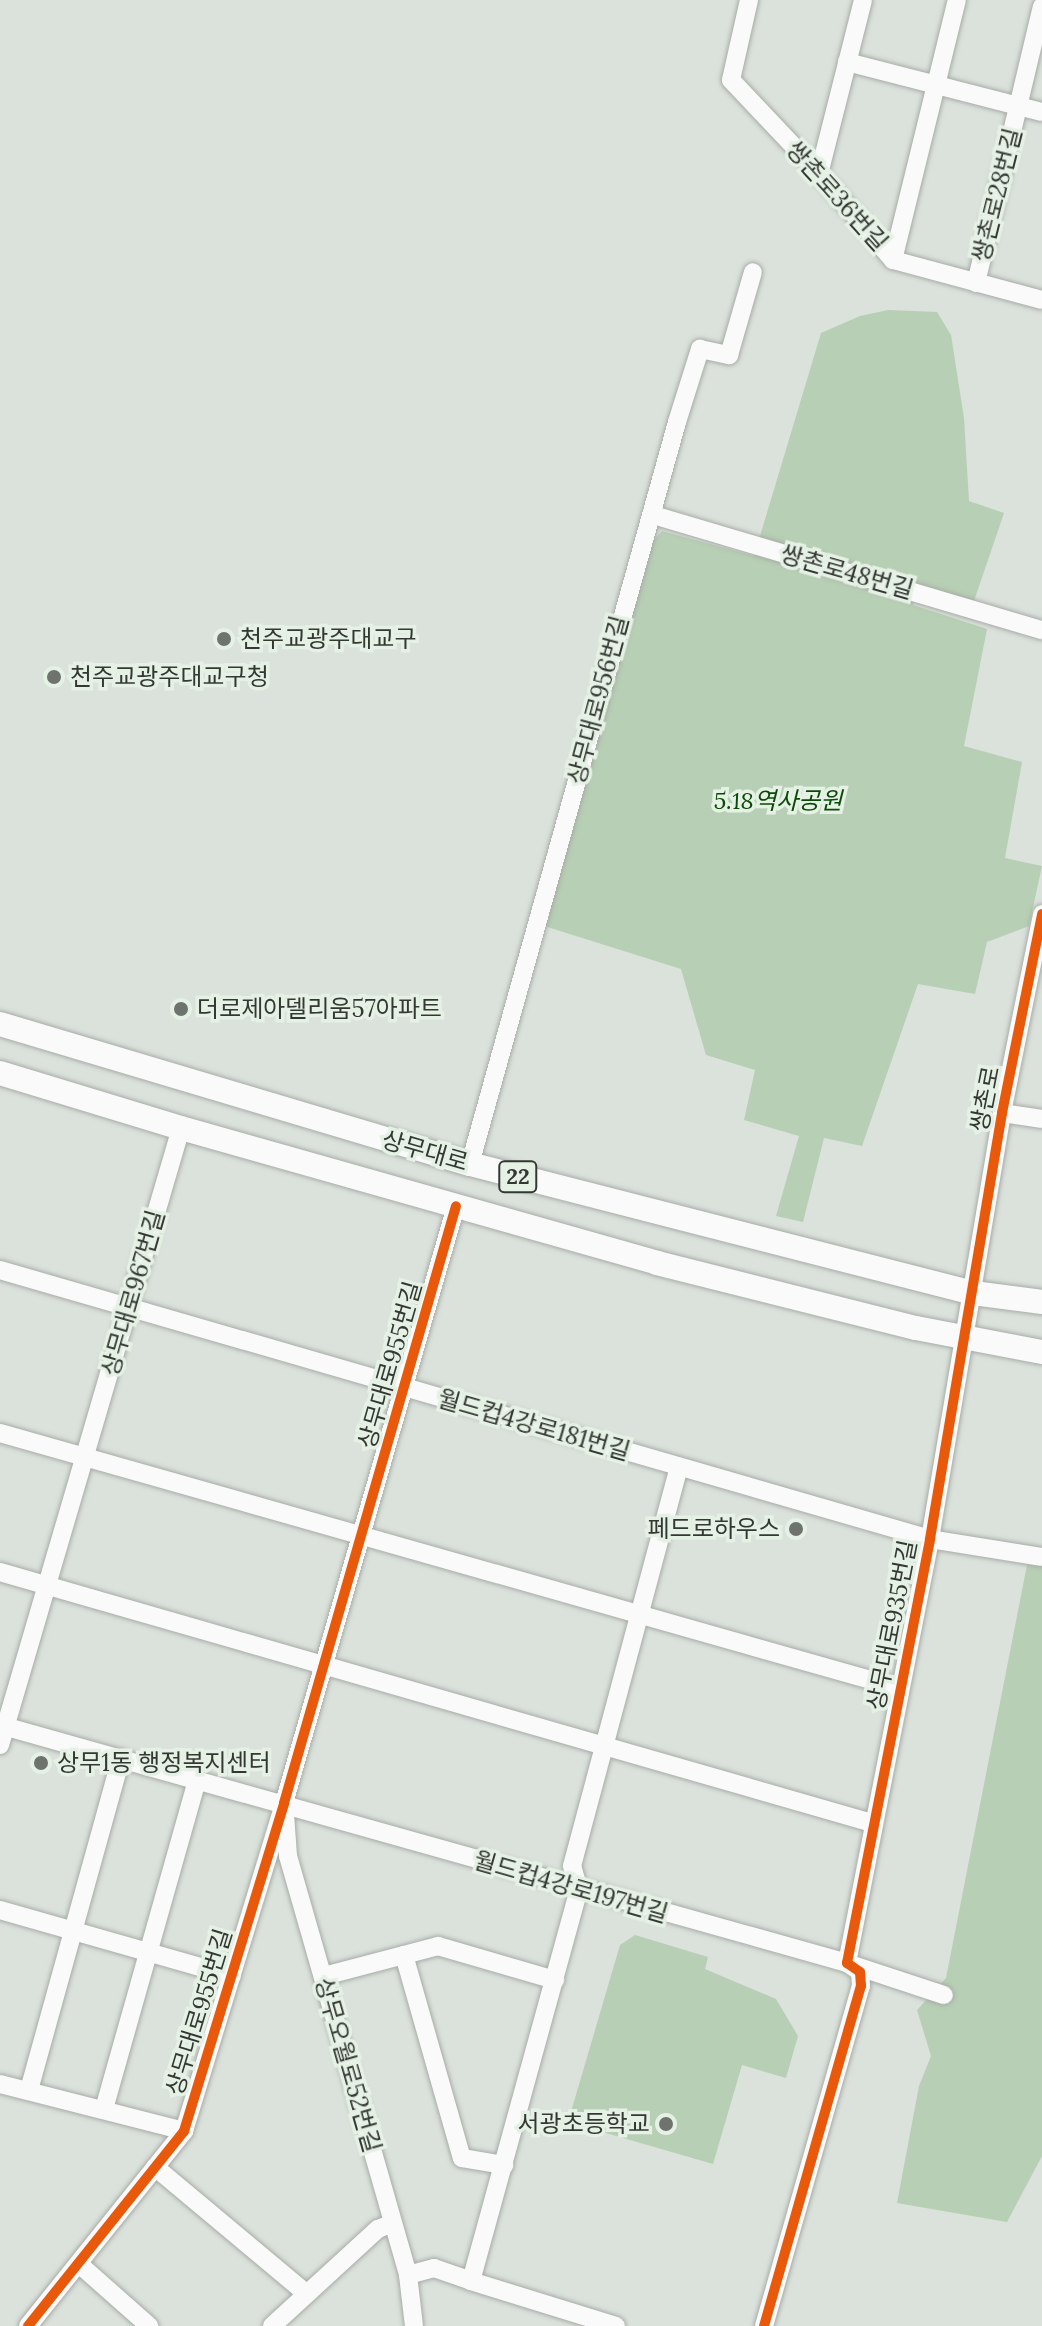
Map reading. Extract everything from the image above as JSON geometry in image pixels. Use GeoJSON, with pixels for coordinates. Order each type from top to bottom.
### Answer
{"type":"FeatureCollection","features":[{"type":"Feature","properties":{"kind":"main road","name":"상무대로"},"geometry":{"type":"LineString","coordinates":[[0,1024],[470,1164],[973,1293],[1042,1302]]}},
{"type":"Feature","properties":{"kind":"main road","name":"상무대로"},"geometry":{"type":"LineString","coordinates":[[0,1073],[181,1128],[657,1263],[964,1337],[1042,1352]]}},
{"type":"Feature","properties":{"kind":"street","name":"쌍촌로36번길"},"geometry":{"type":"LineString","coordinates":[[749,0],[731,80],[819,174],[893,260],[1042,300]]}},
{"type":"Feature","properties":{"kind":"street"},"geometry":{"type":"LineString","coordinates":[[819,174],[863,0]]}},
{"type":"Feature","properties":{"kind":"street"},"geometry":{"type":"LineString","coordinates":[[893,260],[957,0]]}},
{"type":"Feature","properties":{"kind":"street"},"geometry":{"type":"LineString","coordinates":[[1019,107],[1042,7]]}},
{"type":"Feature","properties":{"kind":"street","name":"쌍촌로28번길"},"geometry":{"type":"LineString","coordinates":[[847,62],[1042,112]]}},
{"type":"Feature","properties":{"kind":"street","name":"쌍촌로28번길"},"geometry":{"type":"LineString","coordinates":[[976,283],[1019,107]]}},
{"type":"Feature","properties":{"kind":"street","name":"상무대로956번길"},"geometry":{"type":"LineString","coordinates":[[470,1164],[628,592],[700,349],[729,355],[753,272]]}},
{"type":"Feature","properties":{"kind":"street","name":"쌍촌로48번길"},"geometry":{"type":"LineString","coordinates":[[653,515],[1042,630]]}},
{"type":"Feature","properties":{"kind":"street","name":"쌍촌로"},"geometry":{"type":"LineString","coordinates":[[973,1293],[1002,1113],[1042,914]]}},
{"type":"Feature","properties":{"kind":"street"},"geometry":{"type":"LineString","coordinates":[[1002,1113],[1042,1119]]}},
{"type":"Feature","properties":{"kind":"street","name":"상무대로967번길"},"geometry":{"type":"LineString","coordinates":[[0,1745],[3,1725],[181,1128]]}},
{"type":"Feature","properties":{"kind":"street","name":"상무대로955번길"},"geometry":{"type":"LineString","coordinates":[[28,2326],[184,2131],[284,1803],[456,1206]]}},
{"type":"Feature","properties":{"kind":"street","name":"월드컵4강로181번길"},"geometry":{"type":"LineString","coordinates":[[0,1270],[930,1539],[1042,1557]]}},
{"type":"Feature","properties":{"kind":"street","name":"상무대로935번길"},"geometry":{"type":"LineString","coordinates":[[847,1963],[930,1539],[973,1293]]}},
{"type":"Feature","properties":{"kind":"street"},"geometry":{"type":"LineString","coordinates":[[0,1433],[640,1614]]}},
{"type":"Feature","properties":{"kind":"street"},"geometry":{"type":"LineString","coordinates":[[471,2281],[579,1890],[572,1866],[679,1467]]}},
{"type":"Feature","properties":{"kind":"street"},"geometry":{"type":"LineString","coordinates":[[0,1572],[872,1823]]}},
{"type":"Feature","properties":{"kind":"street","name":"상무대로935번길"},"geometry":{"type":"LineString","coordinates":[[640,1614],[899,1688]]}},
{"type":"Feature","properties":{"kind":"street","name":"월드컵4강로197번길"},"geometry":{"type":"LineString","coordinates":[[3,1725],[579,1890],[847,1963],[944,1995]]}},
{"type":"Feature","properties":{"kind":"street"},"geometry":{"type":"LineString","coordinates":[[29,2090],[121,1759]]}},
{"type":"Feature","properties":{"kind":"street"},"geometry":{"type":"LineString","coordinates":[[104,2109],[197,1780]]}},
{"type":"Feature","properties":{"kind":"street","name":"상무오월로52번길"},"geometry":{"type":"LineString","coordinates":[[284,1803],[288,1856],[408,2275],[414,2326]]}},
{"type":"Feature","properties":{"kind":"street","name":"상무대로955번길"},"geometry":{"type":"LineString","coordinates":[[0,1910],[232,1976]]}},
{"type":"Feature","properties":{"kind":"street"},"geometry":{"type":"LineString","coordinates":[[324,1976],[438,1946],[555,1980]]}},
{"type":"Feature","properties":{"kind":"street"},"geometry":{"type":"LineString","coordinates":[[404,1955],[462,2158],[504,2165]]}},
{"type":"Feature","properties":{"kind":"street"},"geometry":{"type":"LineString","coordinates":[[764,2326],[861,1986],[860,1972],[847,1963]]}},
{"type":"Feature","properties":{"kind":"street","name":"상무대로955번길"},"geometry":{"type":"LineString","coordinates":[[0,2084],[184,2131]]}},
{"type":"Feature","properties":{"kind":"street"},"geometry":{"type":"LineString","coordinates":[[155,2167],[307,2294]]}},
{"type":"Feature","properties":{"kind":"street"},"geometry":{"type":"LineString","coordinates":[[272,2326],[378,2229],[393,2223]]}},
{"type":"Feature","properties":{"kind":"street"},"geometry":{"type":"LineString","coordinates":[[79,2264],[149,2326]]}},
{"type":"Feature","properties":{"kind":"street"},"geometry":{"type":"LineString","coordinates":[[408,2275],[434,2268],[616,2326]]}},
{"type":"Feature","properties":{"kind":"green space","name":"5.18역사공원"},"geometry":{"type":"Polygon","coordinates":[[[888,310],[937,312],[951,335],[964,418],[969,501],[1004,513],[974,601],[919,586],[913,605],[987,629],[964,746],[1022,762],[1005,858],[1042,866],[1029,926],[987,942],[975,994],[918,984],[862,1146],[824,1138],[803,1222],[776,1216],[799,1136],[744,1120],[755,1070],[706,1055],[681,969],[541,925],[650,544],[662,531],[754,556],[821,333],[860,316],[888,310]]]}},
{"type":"Feature","properties":{"kind":"green space"},"geometry":{"type":"Polygon","coordinates":[[[1027,1565],[1042,1566],[1042,2156],[1007,2222],[897,2203],[919,2086],[931,2056],[917,2010],[946,1978],[1027,1565]]]}},
{"type":"Feature","properties":{"kind":"green space"},"geometry":{"type":"Polygon","coordinates":[[[635,1935],[708,1957],[705,1969],[776,1999],[798,2036],[786,2078],[742,2065],[713,2164],[568,2122],[620,1945],[635,1935]]]}},
{"type":"Feature","properties":{"kind":"cycle path"},"geometry":{"type":"LineString","coordinates":[[764,2326],[861,1986],[860,1972],[847,1963],[930,1539],[1002,1113],[1042,914]]}},
{"type":"Feature","properties":{"kind":"cycle path"},"geometry":{"type":"LineString","coordinates":[[28,2326],[184,2131],[284,1803],[456,1206]]}},
{"type":"Feature","properties":{"kind":"place","name":"천주교광주대교구"},"geometry":{"type":"Point","coordinates":[224,639]}},
{"type":"Feature","properties":{"kind":"place","name":"천주교광주대교구청"},"geometry":{"type":"Point","coordinates":[54,677]}},
{"type":"Feature","properties":{"kind":"place","name":"더로제아델리움57아파트"},"geometry":{"type":"Point","coordinates":[181,1009]}},
{"type":"Feature","properties":{"kind":"place","name":"페드로하우스"},"geometry":{"type":"Point","coordinates":[796,1529]}},
{"type":"Feature","properties":{"kind":"place","name":"상무1동 행정복지센터"},"geometry":{"type":"Point","coordinates":[41,1763]}},
{"type":"Feature","properties":{"kind":"place","name":"서광초등학교"},"geometry":{"type":"Point","coordinates":[666,2124]}}]}
